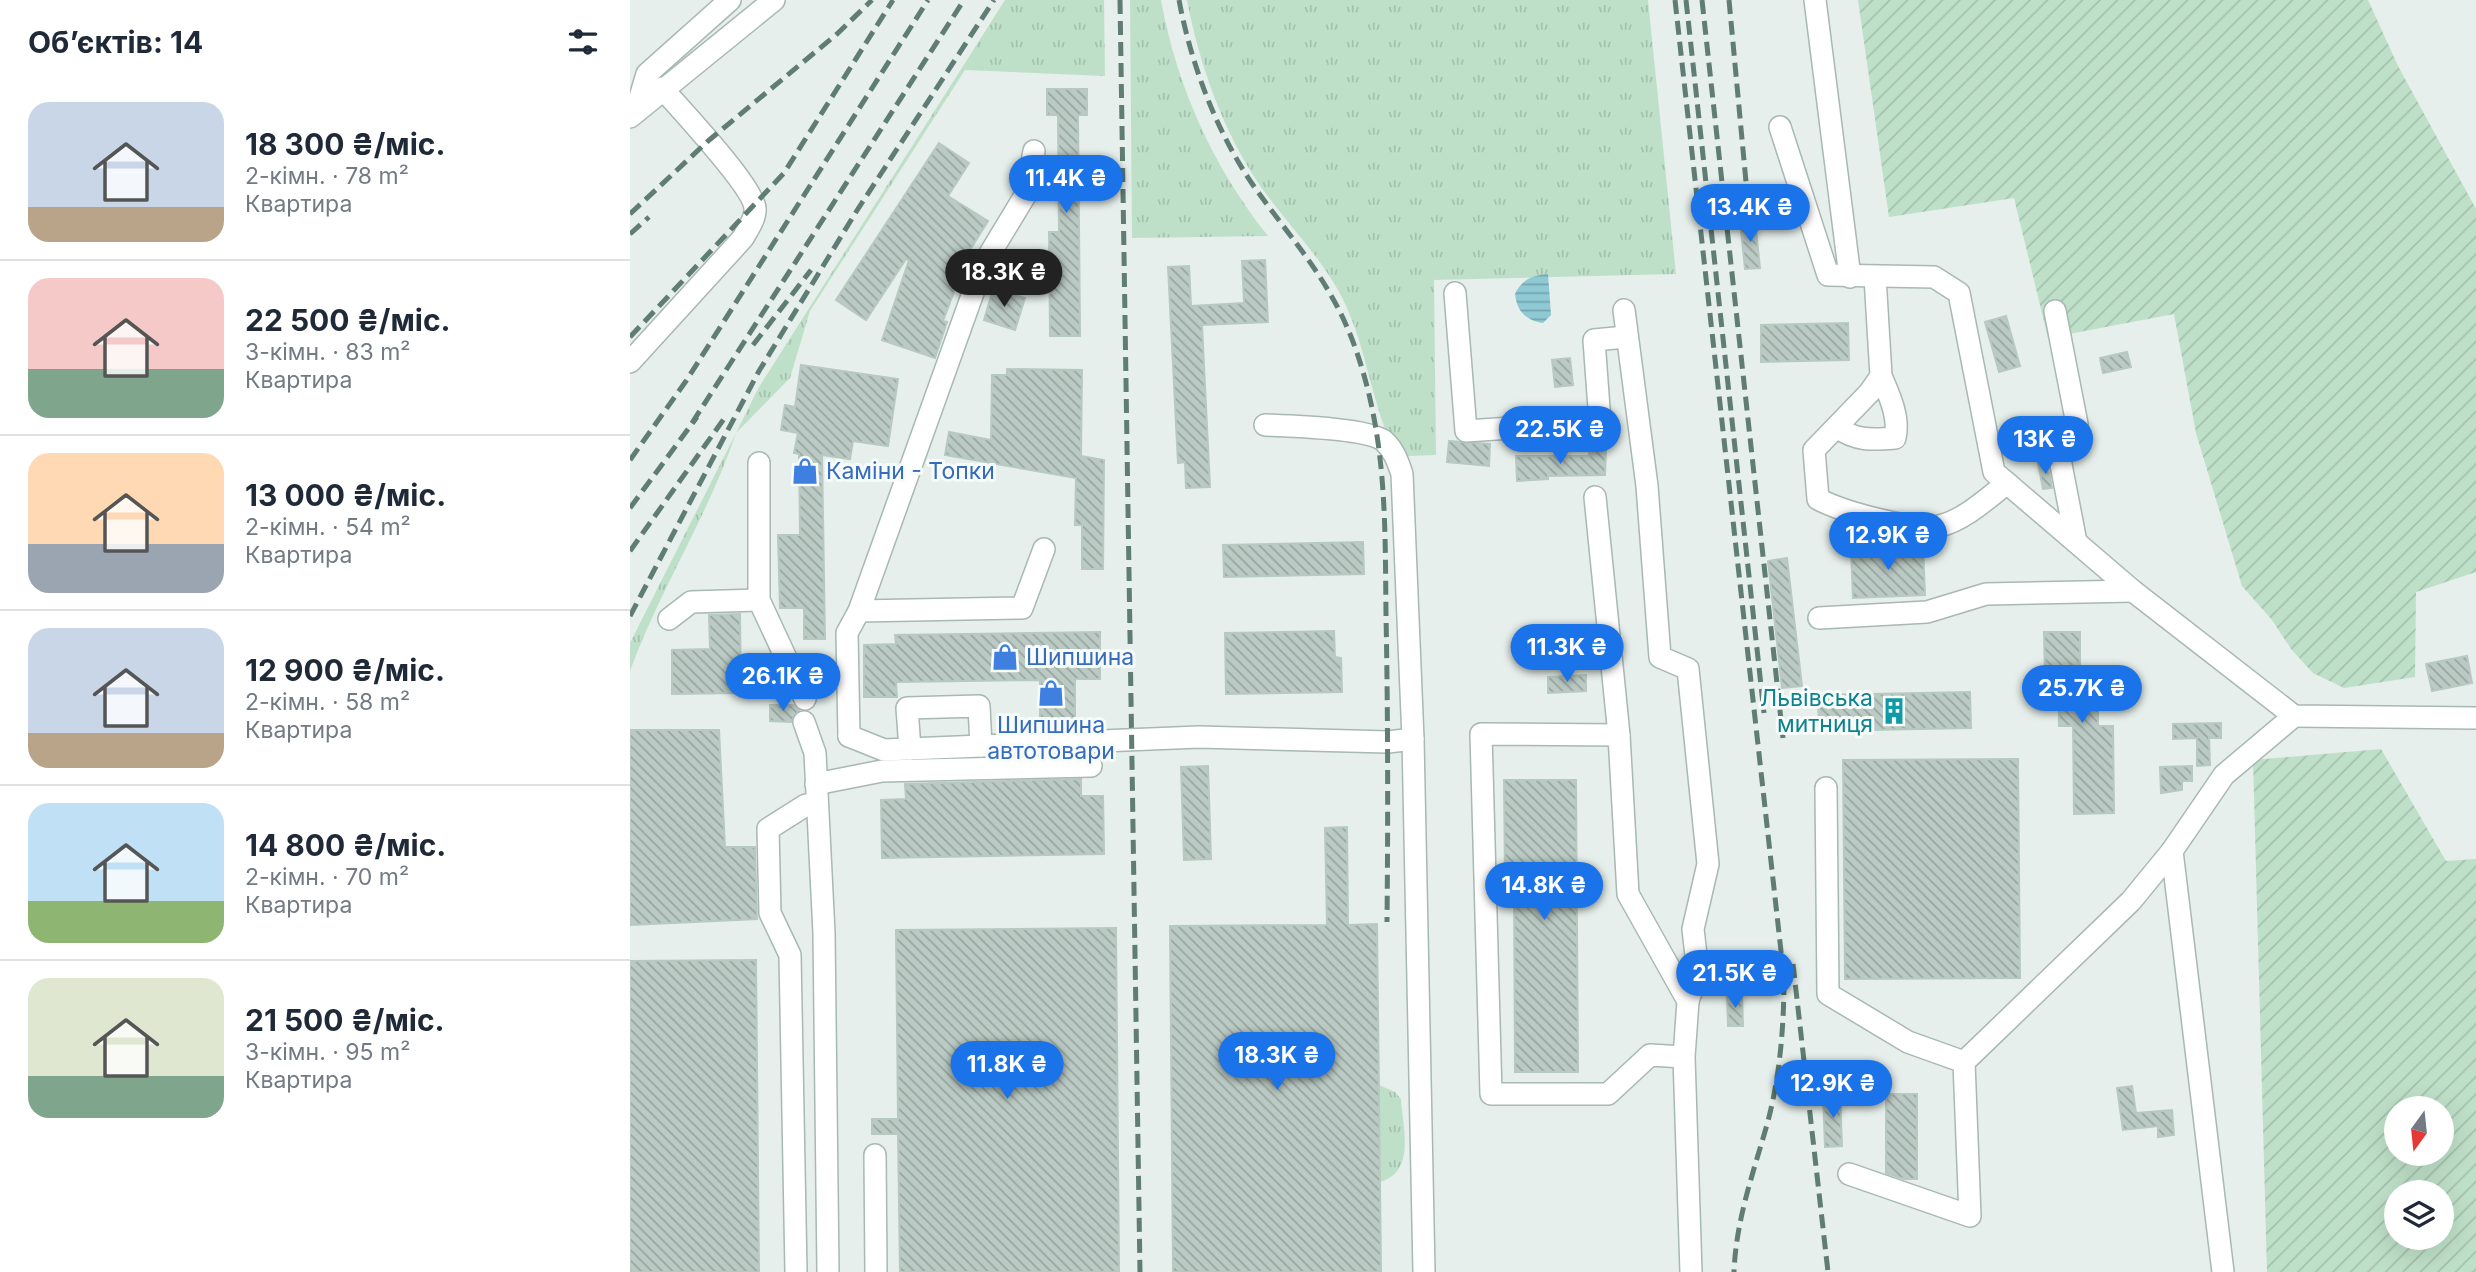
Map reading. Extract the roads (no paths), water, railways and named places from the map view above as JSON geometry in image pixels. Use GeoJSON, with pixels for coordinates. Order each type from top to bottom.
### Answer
{"type":"FeatureCollection","features":[{"type":"Feature","properties":{"kind":"lane"},"geometry":{"type":"LineString","coordinates":[[633,114],[647,74],[730,0]]}},
{"type":"Feature","properties":{"kind":"lane"},"geometry":{"type":"LineString","coordinates":[[633,114],[774,0]]}},
{"type":"Feature","properties":{"kind":"lane"},"geometry":{"type":"LineString","coordinates":[[1815,0],[1850,277]]}},
{"type":"Feature","properties":{"kind":"lane"},"geometry":{"type":"LineString","coordinates":[[630,362],[743,238],[756,206],[741,182],[662,89]]}},
{"type":"Feature","properties":{"kind":"lane"},"geometry":{"type":"LineString","coordinates":[[1780,127],[1828,275],[1934,277],[1959,293],[1994,472],[2133,591],[2294,716],[2476,718]]}},
{"type":"Feature","properties":{"kind":"lane"},"geometry":{"type":"LineString","coordinates":[[849,736],[847,632],[859,611],[983,265],[1026,194],[1034,150]]}},
{"type":"Feature","properties":{"kind":"lane"},"geometry":{"type":"LineString","coordinates":[[1837,427],[1846,434],[1868,441],[1895,438],[1897,428],[1892,403],[1881,376],[1875,277]]}},
{"type":"Feature","properties":{"kind":"lane"},"geometry":{"type":"LineString","coordinates":[[1455,293],[1466,431],[1600,422],[1594,340],[1626,337]]}},
{"type":"Feature","properties":{"kind":"lane"},"geometry":{"type":"LineString","coordinates":[[1624,310],[1647,486],[1660,657],[1688,668],[1708,864],[1693,929],[1698,973],[1688,1001],[1684,1057],[1691,1272]]}},
{"type":"Feature","properties":{"kind":"lane"},"geometry":{"type":"LineString","coordinates":[[2054,311],[2077,424],[2057,449],[2076,542]]}},
{"type":"Feature","properties":{"kind":"lane"},"geometry":{"type":"LineString","coordinates":[[1881,376],[1870,392],[1814,450],[1818,499],[1842,511],[1894,522],[1939,526],[1976,507],[2007,483]]}},
{"type":"Feature","properties":{"kind":"lane"},"geometry":{"type":"LineString","coordinates":[[1265,425],[1330,429],[1380,438],[1396,455],[1402,474],[1413,739],[1424,1272]]}},
{"type":"Feature","properties":{"kind":"lane"},"geometry":{"type":"LineString","coordinates":[[759,463],[759,600],[805,699]]}},
{"type":"Feature","properties":{"kind":"lane"},"geometry":{"type":"LineString","coordinates":[[1595,497],[1619,735],[1628,894],[1688,1001]]}},
{"type":"Feature","properties":{"kind":"lane"},"geometry":{"type":"LineString","coordinates":[[859,611],[1022,608],[1044,549]]}},
{"type":"Feature","properties":{"kind":"lane"},"geometry":{"type":"LineString","coordinates":[[1819,618],[1927,612],[1986,594],[2133,591]]}},
{"type":"Feature","properties":{"kind":"lane"},"geometry":{"type":"LineString","coordinates":[[669,619],[691,602],[759,600]]}},
{"type":"Feature","properties":{"kind":"lane"},"geometry":{"type":"LineString","coordinates":[[911,749],[907,708],[979,706],[981,746]]}},
{"type":"Feature","properties":{"kind":"lane"},"geometry":{"type":"LineString","coordinates":[[1849,1174],[1970,1216],[1964,1062],[2132,901],[2172,851],[2224,775],[2294,716]]}},
{"type":"Feature","properties":{"kind":"lane"},"geometry":{"type":"LineString","coordinates":[[804,722],[815,753],[824,933],[828,1272]]}},
{"type":"Feature","properties":{"kind":"lane"},"geometry":{"type":"LineString","coordinates":[[1619,735],[1481,734],[1492,1094],[1608,1094],[1650,1055],[1684,1057]]}},
{"type":"Feature","properties":{"kind":"lane"},"geometry":{"type":"LineString","coordinates":[[849,736],[884,750],[1199,737],[1388,742],[1413,739]]}},
{"type":"Feature","properties":{"kind":"lane"},"geometry":{"type":"LineString","coordinates":[[815,753],[831,748],[849,736]]}},
{"type":"Feature","properties":{"kind":"lane"},"geometry":{"type":"LineString","coordinates":[[796,1272],[790,955],[770,913],[768,829],[817,795],[882,771],[1091,766]]}},
{"type":"Feature","properties":{"kind":"lane"},"geometry":{"type":"LineString","coordinates":[[1826,788],[1828,995],[1908,1042],[1964,1062]]}},
{"type":"Feature","properties":{"kind":"lane"},"geometry":{"type":"LineString","coordinates":[[2172,851],[2223,1272]]}},
{"type":"Feature","properties":{"kind":"lane"},"geometry":{"type":"LineString","coordinates":[[875,1155],[876,1272]]}},
{"type":"Feature","properties":{"kind":"water"},"geometry":{"type":"Polygon","coordinates":[[[1548,274],[1551,315],[1543,323],[1531,320],[1523,314],[1515,294],[1528,279],[1548,274]]]}},
{"type":"Feature","properties":{"kind":"railway"},"geometry":{"type":"LineString","coordinates":[[630,214],[708,141],[837,34],[872,0]]}},
{"type":"Feature","properties":{"kind":"railway"},"geometry":{"type":"LineString","coordinates":[[630,337],[784,173],[893,0]]}},
{"type":"Feature","properties":{"kind":"railway"},"geometry":{"type":"LineString","coordinates":[[630,460],[686,381],[928,0]]}},
{"type":"Feature","properties":{"kind":"railway"},"geometry":{"type":"LineString","coordinates":[[692,423],[964,0]]}},
{"type":"Feature","properties":{"kind":"railway"},"geometry":{"type":"LineString","coordinates":[[630,616],[759,371],[856,212],[994,0]]}},
{"type":"Feature","properties":{"kind":"railway"},"geometry":{"type":"LineString","coordinates":[[1120,0],[1140,1272]]}},
{"type":"Feature","properties":{"kind":"railway"},"geometry":{"type":"LineString","coordinates":[[1179,0],[1190,48],[1216,120],[1253,185],[1310,263],[1335,303],[1356,350],[1374,416],[1382,481],[1385,547],[1387,922]]}},
{"type":"Feature","properties":{"kind":"railway"},"geometry":{"type":"LineString","coordinates":[[1675,0],[1784,978],[1776,1086],[1742,1214],[1734,1272]]}},
{"type":"Feature","properties":{"kind":"railway"},"geometry":{"type":"LineString","coordinates":[[1686,0],[1764,713]]}},
{"type":"Feature","properties":{"kind":"railway"},"geometry":{"type":"LineString","coordinates":[[1702,0],[1783,738]]}},
{"type":"Feature","properties":{"kind":"railway"},"geometry":{"type":"LineString","coordinates":[[1729,0],[1749,214]]}},
{"type":"Feature","properties":{"kind":"railway"},"geometry":{"type":"LineString","coordinates":[[630,234],[649,217]]}},
{"type":"Feature","properties":{"kind":"railway"},"geometry":{"type":"LineString","coordinates":[[753,345],[811,270]]}},
{"type":"Feature","properties":{"kind":"railway"},"geometry":{"type":"LineString","coordinates":[[630,551],[726,416]]}},
{"type":"Feature","properties":{"kind":"railway"},"geometry":{"type":"LineString","coordinates":[[630,508],[697,417]]}},
{"type":"Feature","properties":{"kind":"railway"},"geometry":{"type":"LineString","coordinates":[[1793,964],[1828,1272]]}},
{"type":"Feature","properties":{"kind":"place","name":"Каміни - Топки"},"geometry":{"type":"Point","coordinates":[805,471]}},
{"type":"Feature","properties":{"kind":"place","name":"Шипшина"},"geometry":{"type":"Point","coordinates":[1005,657]}},
{"type":"Feature","properties":{"kind":"place","name":"Шипшина автотовари"},"geometry":{"type":"Point","coordinates":[1051,693]}},
{"type":"Feature","properties":{"kind":"place","name":"Львівська митниця"},"geometry":{"type":"Point","coordinates":[1894,711]}}]}
